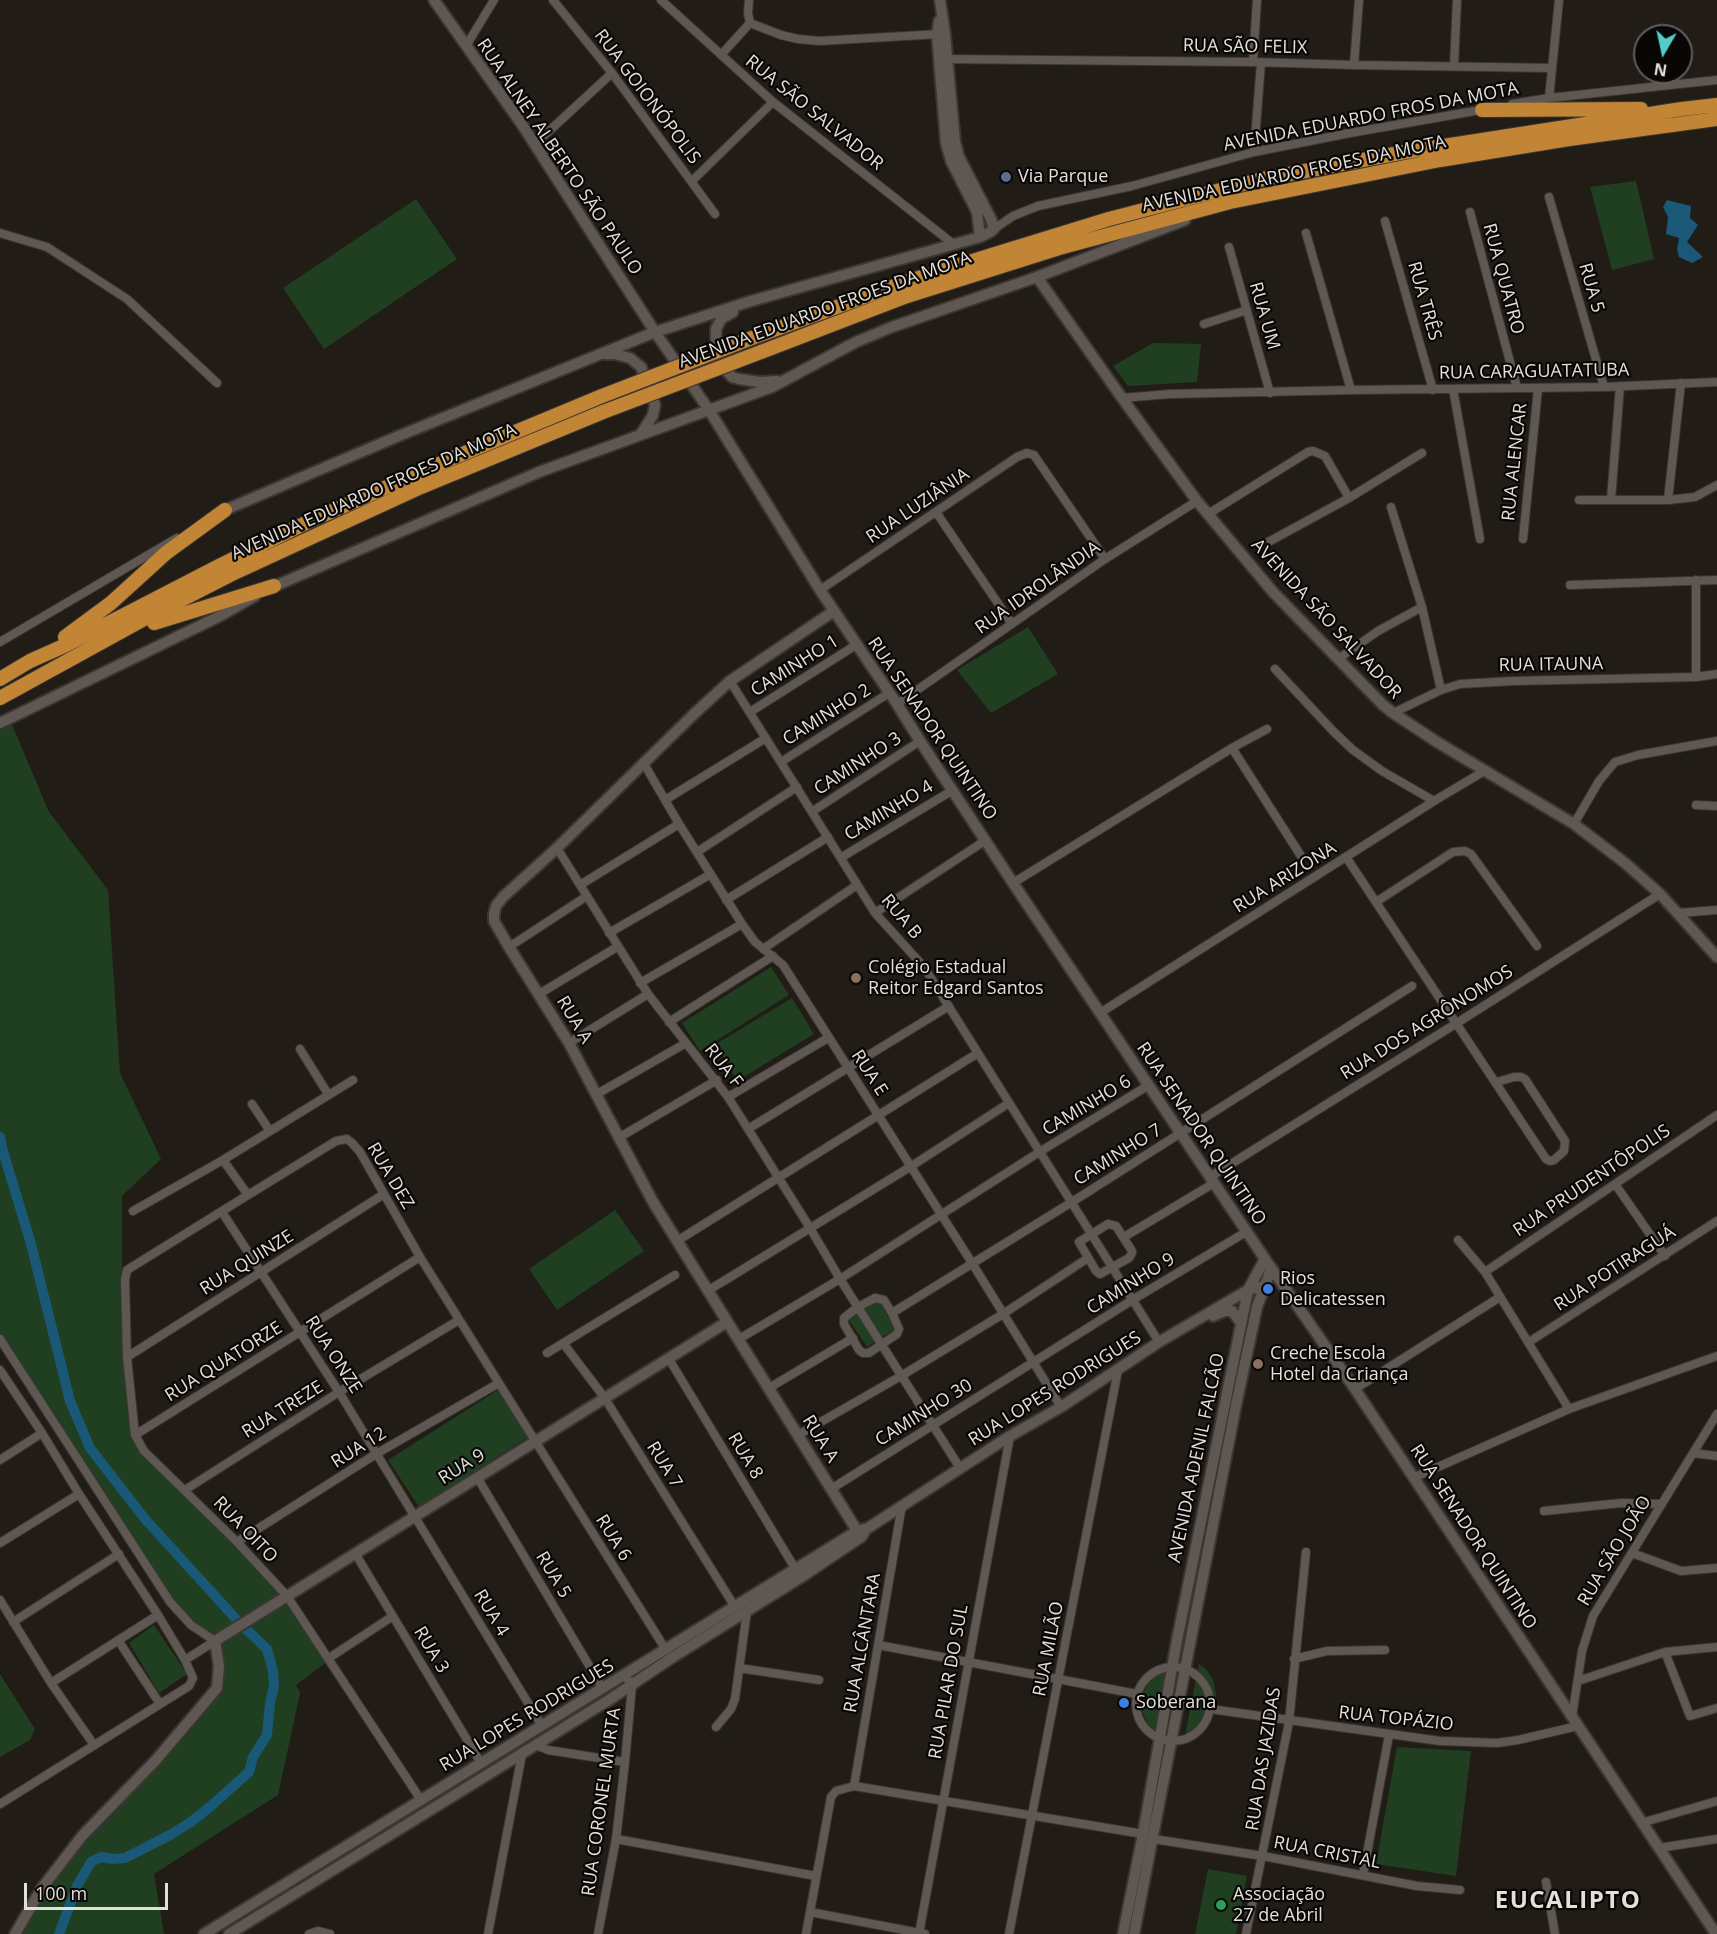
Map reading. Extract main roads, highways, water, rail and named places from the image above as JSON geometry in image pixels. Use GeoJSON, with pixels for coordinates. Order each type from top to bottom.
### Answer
{"type":"FeatureCollection","features":[{"type":"Feature","properties":{"kind":"highway","name":"AVENIDA EDUARDO FROES DA MOTA"},"geometry":{"type":"LineString","coordinates":[[0,679],[30,661],[310,521],[453,458],[602,396],[752,338],[900,285],[1109,219],[1263,179],[1405,152],[1717,105]]}},
{"type":"Feature","properties":{"kind":"highway"},"geometry":{"type":"LineString","coordinates":[[1482,110],[1682,109]]}},
{"type":"Feature","properties":{"kind":"highway","name":"AVENIDA EDUARDO FROES DA MOTA"},"geometry":{"type":"LineString","coordinates":[[0,698],[96,645],[253,564],[422,487],[603,412],[907,296],[1038,255],[1230,202],[1440,160],[1569,139],[1717,119]]}},
{"type":"Feature","properties":{"kind":"highway"},"geometry":{"type":"LineString","coordinates":[[30,661],[86,623],[166,553],[225,510]]}},
{"type":"Feature","properties":{"kind":"highway"},"geometry":{"type":"LineString","coordinates":[[96,645],[120,638],[161,620],[274,585]]}},
{"type":"Feature","properties":{"kind":"water"},"geometry":{"type":"Polygon","coordinates":[[[1667,200],[1691,206],[1690,218],[1698,225],[1687,242],[1703,257],[1692,263],[1679,257],[1677,249],[1679,238],[1666,234],[1668,217],[1663,207],[1667,200]]]}},
{"type":"Feature","properties":{"kind":"waterway"},"geometry":{"type":"LineString","coordinates":[[0,1137],[31,1244],[70,1401],[90,1448],[145,1519],[236,1619]]}},
{"type":"Feature","properties":{"kind":"waterway"},"geometry":{"type":"LineString","coordinates":[[59,1934],[77,1886],[91,1862],[101,1857],[125,1858],[170,1835],[191,1822],[249,1772],[253,1757],[267,1735],[274,1686],[273,1671],[267,1649],[247,1630]]}},
{"type":"Feature","properties":{"kind":"place","name":"Via Parque"},"geometry":{"type":"Point","coordinates":[1006,177]}},
{"type":"Feature","properties":{"kind":"place","name":"Colégio Estadual Reitor Edgard Santos"},"geometry":{"type":"Point","coordinates":[856,978]}},
{"type":"Feature","properties":{"kind":"place","name":"Rios Delicatessen"},"geometry":{"type":"Point","coordinates":[1268,1289]}},
{"type":"Feature","properties":{"kind":"place","name":"Creche Escola Hotel da Criança"},"geometry":{"type":"Point","coordinates":[1258,1364]}},
{"type":"Feature","properties":{"kind":"place","name":"Soberana"},"geometry":{"type":"Point","coordinates":[1124,1703]}},
{"type":"Feature","properties":{"kind":"place","name":"Associação 27 de Abril"},"geometry":{"type":"Point","coordinates":[1221,1905]}},
{"type":"Feature","properties":{"kind":"district","name":"EUCALIPTO"},"geometry":{"type":"Point","coordinates":[1568,1901]}}]}
